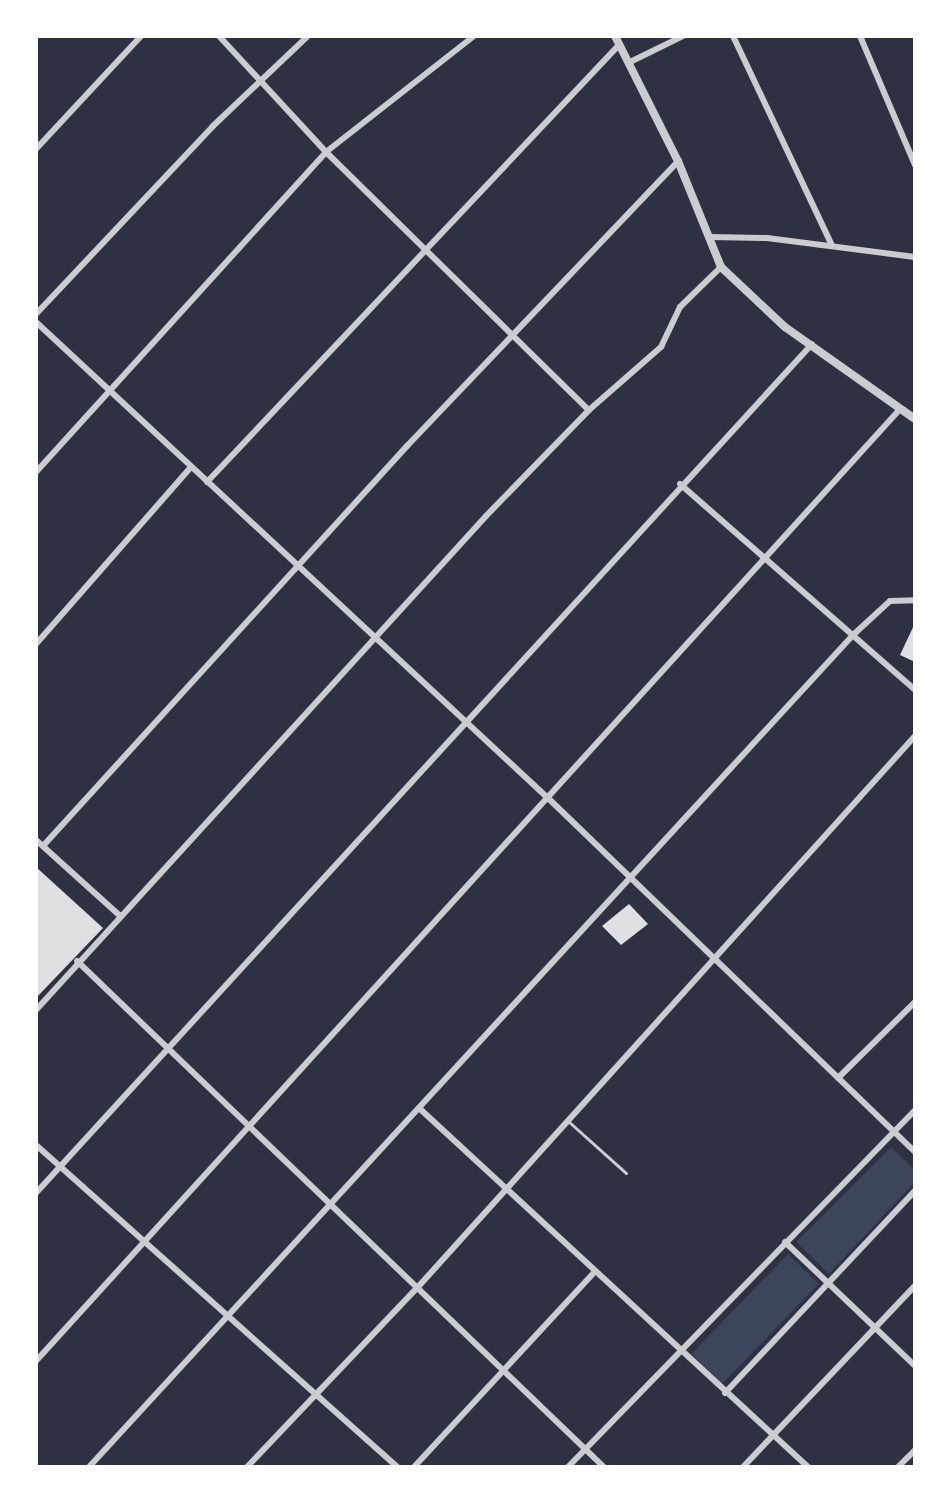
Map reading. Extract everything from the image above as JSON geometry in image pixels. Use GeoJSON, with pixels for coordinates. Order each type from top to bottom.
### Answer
{"type":"FeatureCollection","features":[{"type":"Feature","properties":{"kind":"street"},"geometry":{"type":"LineString","coordinates":[[36,149],[141,36]]}},
{"type":"Feature","properties":{"kind":"street"},"geometry":{"type":"LineString","coordinates":[[219,36],[258,83],[326,152],[589,410]]}},
{"type":"Feature","properties":{"kind":"street"},"geometry":{"type":"LineString","coordinates":[[36,314],[258,83],[308,36]]}},
{"type":"Feature","properties":{"kind":"street"},"geometry":{"type":"LineString","coordinates":[[36,472],[326,152],[474,36]]}},
{"type":"Feature","properties":{"kind":"street"},"geometry":{"type":"LineString","coordinates":[[628,63],[683,36]]}},
{"type":"Feature","properties":{"kind":"street"},"geometry":{"type":"LineString","coordinates":[[733,36],[832,245]]}},
{"type":"Feature","properties":{"kind":"street"},"geometry":{"type":"LineString","coordinates":[[860,36],[915,165]]}},
{"type":"Feature","properties":{"kind":"street"},"geometry":{"type":"LineString","coordinates":[[207,482],[617,40],[678,161],[721,267],[754,301],[915,419]]}},
{"type":"Feature","properties":{"kind":"street"},"geometry":{"type":"LineString","coordinates":[[43,846],[512,333],[678,161]]}},
{"type":"Feature","properties":{"kind":"street"},"geometry":{"type":"LineString","coordinates":[[709,237],[832,245],[915,257]]}},
{"type":"Feature","properties":{"kind":"street"},"geometry":{"type":"LineString","coordinates":[[36,1010],[77,961],[374,638],[589,410],[661,347],[680,307],[721,267]]}},
{"type":"Feature","properties":{"kind":"street"},"geometry":{"type":"LineString","coordinates":[[36,322],[549,799],[713,961],[915,1152]]}},
{"type":"Feature","properties":{"kind":"street"},"geometry":{"type":"LineString","coordinates":[[36,1193],[680,484],[812,344]]}},
{"type":"Feature","properties":{"kind":"street"},"geometry":{"type":"LineString","coordinates":[[36,1361],[900,409]]}},
{"type":"Feature","properties":{"kind":"street"},"geometry":{"type":"LineString","coordinates":[[36,644],[191,467]]}},
{"type":"Feature","properties":{"kind":"street"},"geometry":{"type":"LineString","coordinates":[[680,484],[915,690]]}},
{"type":"Feature","properties":{"kind":"street"},"geometry":{"type":"LineString","coordinates":[[89,1467],[853,635],[890,601],[915,600]]}},
{"type":"Feature","properties":{"kind":"street"},"geometry":{"type":"LineString","coordinates":[[247,1467],[418,1287],[915,736]]}},
{"type":"Feature","properties":{"kind":"street"},"geometry":{"type":"LineString","coordinates":[[36,840],[119,915]]}},
{"type":"Feature","properties":{"kind":"street"},"geometry":{"type":"LineString","coordinates":[[77,961],[604,1467]]}},
{"type":"Feature","properties":{"kind":"street"},"geometry":{"type":"LineString","coordinates":[[838,1078],[915,1002]]}},
{"type":"Feature","properties":{"kind":"street"},"geometry":{"type":"LineString","coordinates":[[419,1108],[504,1192],[808,1467]]}},
{"type":"Feature","properties":{"kind":"street"},"geometry":{"type":"LineString","coordinates":[[568,1467],[915,1110]]}},
{"type":"Feature","properties":{"kind":"street"},"geometry":{"type":"LineString","coordinates":[[36,1145],[398,1467]]}},
{"type":"Feature","properties":{"kind":"street"},"geometry":{"type":"LineString","coordinates":[[725,1393],[915,1191]]}},
{"type":"Feature","properties":{"kind":"street"},"geometry":{"type":"LineString","coordinates":[[785,1242],[915,1366]]}},
{"type":"Feature","properties":{"kind":"street"},"geometry":{"type":"LineString","coordinates":[[414,1467],[506,1372],[593,1274]]}},
{"type":"Feature","properties":{"kind":"street"},"geometry":{"type":"LineString","coordinates":[[743,1467],[915,1286]]}},
{"type":"Feature","properties":{"kind":"street"},"geometry":{"type":"LineString","coordinates":[[898,1467],[915,1450]]}},
{"type":"Feature","properties":{"kind":"lane"},"geometry":{"type":"LineString","coordinates":[[568,1121],[626,1173]]}},
{"type":"Feature","properties":{"kind":"shaded area"},"geometry":{"type":"Polygon","coordinates":[[[891,1147],[915,1170],[915,1182],[829,1274],[796,1242],[891,1147]]]}},
{"type":"Feature","properties":{"kind":"shaded area"},"geometry":{"type":"Polygon","coordinates":[[[788,1254],[819,1284],[722,1384],[691,1354],[788,1254]]]}},
{"type":"Feature","properties":{"kind":"building"},"geometry":{"type":"Polygon","coordinates":[[[915,623],[915,662],[900,655],[915,623]]]}},
{"type":"Feature","properties":{"kind":"building"},"geometry":{"type":"Polygon","coordinates":[[[36,867],[103,928],[36,998],[36,867]]]}},
{"type":"Feature","properties":{"kind":"building"},"geometry":{"type":"Polygon","coordinates":[[[629,904],[648,924],[621,945],[602,926],[629,904]]]}}]}
